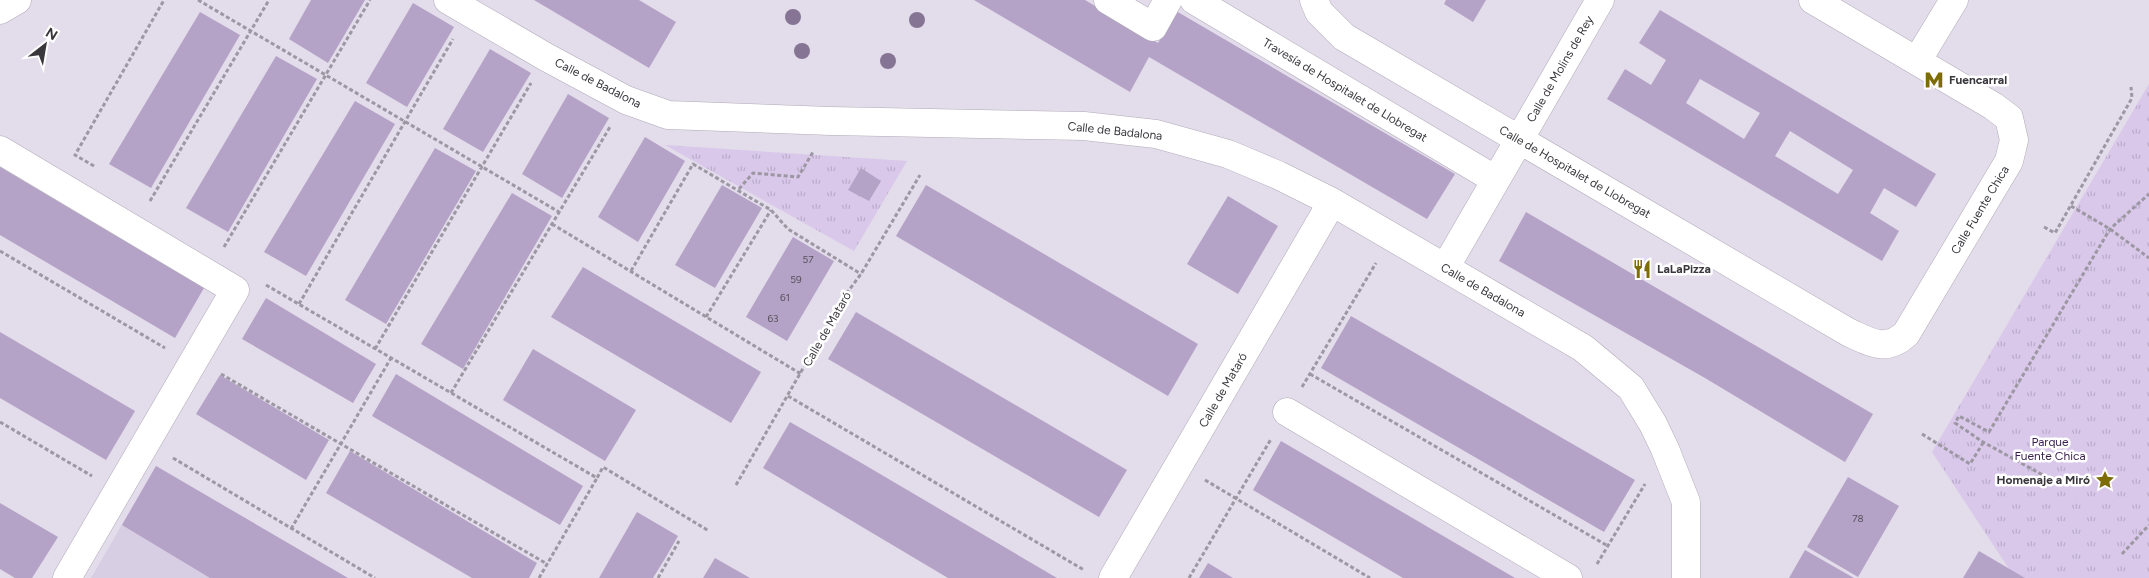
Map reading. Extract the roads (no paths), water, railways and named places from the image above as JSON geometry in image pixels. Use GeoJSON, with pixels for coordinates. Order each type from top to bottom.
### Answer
{"type":"FeatureCollection","features":[{"type":"Feature","properties":{"kind":"street"},"geometry":{"type":"LineString","coordinates":[[0,10],[17,0]]}},
{"type":"Feature","properties":{"kind":"street"},"geometry":{"type":"LineString","coordinates":[[1108,0],[1153,27],[1168,0]]}},
{"type":"Feature","properties":{"kind":"street","name":"Travesía de Hospitalet de Llobregat"},"geometry":{"type":"LineString","coordinates":[[1194,0],[1496,180]]}},
{"type":"Feature","properties":{"kind":"street","name":"Calle de Hospitalet de Llobregat"},"geometry":{"type":"LineString","coordinates":[[1314,0],[1319,12],[1344,37],[1848,332]]}},
{"type":"Feature","properties":{"kind":"street","name":"Calle de Molins de Rey"},"geometry":{"type":"LineString","coordinates":[[1445,268],[1600,0]]}},
{"type":"Feature","properties":{"kind":"street","name":"Calle Fuente Chica"},"geometry":{"type":"LineString","coordinates":[[1813,0],[1993,106],[2009,118],[2014,140],[2009,160],[1906,334],[1896,344],[1884,346],[1848,332]]}},
{"type":"Feature","properties":{"kind":"street"},"geometry":{"type":"LineString","coordinates":[[1917,61],[1954,0]]}},
{"type":"Feature","properties":{"kind":"street","name":"Calle de Badalona"},"geometry":{"type":"LineString","coordinates":[[458,6],[546,57],[626,100],[668,115],[831,121],[1084,126],[1156,134],[1228,154],[1278,175],[1332,202],[1583,348],[1632,388],[1665,449],[1686,502],[1686,578]]}},
{"type":"Feature","properties":{"kind":"street"},"geometry":{"type":"LineString","coordinates":[[0,150],[235,290],[184,356],[67,578]]}},
{"type":"Feature","properties":{"kind":"street","name":"Calle de Mataró"},"geometry":{"type":"LineString","coordinates":[[1100,575],[1332,202]]}},
{"type":"Feature","properties":{"kind":"street"},"geometry":{"type":"LineString","coordinates":[[1287,412],[1581,574]]}},
{"type":"Feature","properties":{"kind":"place","name":"Fuencarral"},"geometry":{"type":"Point","coordinates":[1934,80]}},
{"type":"Feature","properties":{"kind":"place","name":"LaLaPizza"},"geometry":{"type":"Point","coordinates":[1642,269]}},
{"type":"Feature","properties":{"kind":"place","name":"Homenaje a Miró"},"geometry":{"type":"Point","coordinates":[2105,480]}},
{"type":"Feature","properties":{"kind":"park label","name":"Parque Fuente Chica"},"geometry":{"type":"Point","coordinates":[2050,449]}}]}
